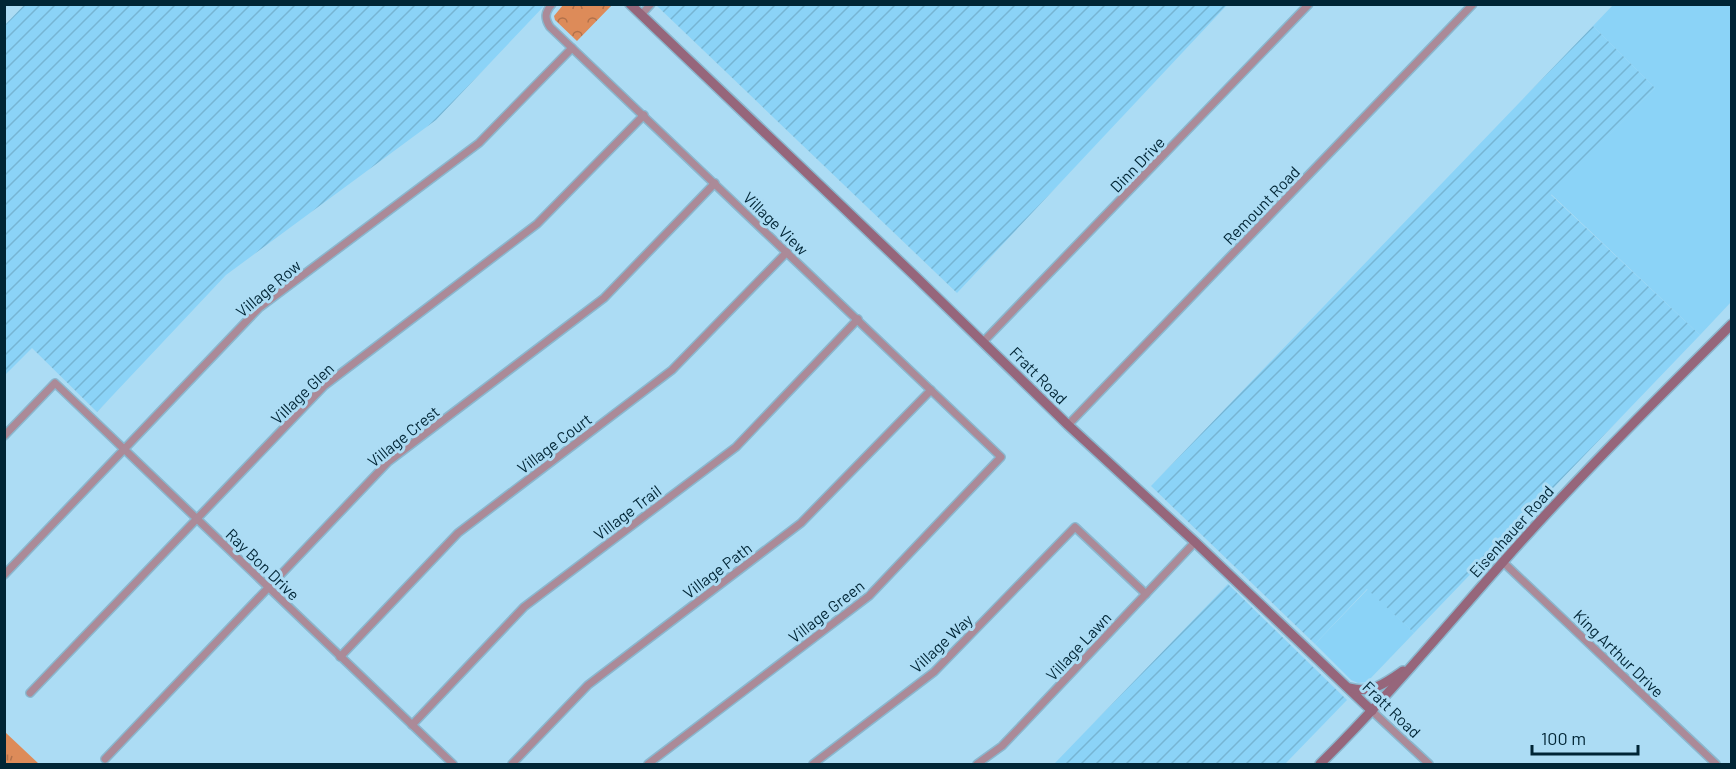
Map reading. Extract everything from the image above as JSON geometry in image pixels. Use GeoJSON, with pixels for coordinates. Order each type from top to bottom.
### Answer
{"type":"FeatureCollection","features":[{"type":"Feature","properties":{"kind":"street","name":"Village View"},"geometry":{"type":"LineString","coordinates":[[552,4],[546,15],[550,27],[1001,457]]}},
{"type":"Feature","properties":{"kind":"street","name":"Fratt Road"},"geometry":{"type":"LineString","coordinates":[[630,4],[984,342],[1068,426],[1195,542],[1429,765]]}},
{"type":"Feature","properties":{"kind":"street"},"geometry":{"type":"LineString","coordinates":[[641,15],[651,4]]}},
{"type":"Feature","properties":{"kind":"street","name":"Dinn Drive"},"geometry":{"type":"LineString","coordinates":[[984,342],[1310,4]]}},
{"type":"Feature","properties":{"kind":"street","name":"Remount Road"},"geometry":{"type":"LineString","coordinates":[[1068,426],[1473,4]]}},
{"type":"Feature","properties":{"kind":"street","name":"Village Row"},"geometry":{"type":"LineString","coordinates":[[4,575],[259,308],[479,143],[572,48]]}},
{"type":"Feature","properties":{"kind":"street","name":"Village Glen"},"geometry":{"type":"LineString","coordinates":[[30,693],[324,386],[537,224],[644,115]]}},
{"type":"Feature","properties":{"kind":"street","name":"Village Crest"},"geometry":{"type":"LineString","coordinates":[[105,759],[388,462],[604,298],[715,183]]}},
{"type":"Feature","properties":{"kind":"street","name":"Village Court"},"geometry":{"type":"LineString","coordinates":[[340,657],[458,533],[672,370],[787,252]]}},
{"type":"Feature","properties":{"kind":"street","name":"Village Trail"},"geometry":{"type":"LineString","coordinates":[[412,725],[524,607],[736,447],[858,319]]}},
{"type":"Feature","properties":{"kind":"street","name":"Eisenhauer Road"},"geometry":{"type":"LineString","coordinates":[[1320,765],[1421,657],[1503,562],[1574,485],[1731,324]]}},
{"type":"Feature","properties":{"kind":"street","name":"Ray Bon Drive"},"geometry":{"type":"LineString","coordinates":[[4,436],[55,383],[453,765]]}},
{"type":"Feature","properties":{"kind":"street","name":"Village Path"},"geometry":{"type":"LineString","coordinates":[[512,765],[588,685],[801,523],[931,390]]}},
{"type":"Feature","properties":{"kind":"street","name":"Village Green"},"geometry":{"type":"LineString","coordinates":[[648,765],[869,596],[1001,457]]}},
{"type":"Feature","properties":{"kind":"street","name":"Village Way"},"geometry":{"type":"LineString","coordinates":[[813,765],[934,672],[1075,527],[1146,594]]}},
{"type":"Feature","properties":{"kind":"street","name":"Village Lawn"},"geometry":{"type":"LineString","coordinates":[[977,765],[1016,732],[1195,542]]}},
{"type":"Feature","properties":{"kind":"street","name":"King Arthur Drive"},"geometry":{"type":"LineString","coordinates":[[1503,562],[1716,765]]}},
{"type":"Feature","properties":{"kind":"street"},"geometry":{"type":"LineString","coordinates":[[1345,686],[1359,690],[1376,688],[1421,657]]}},
{"type":"Feature","properties":{"kind":"shaded area"},"geometry":{"type":"Polygon","coordinates":[[[24,5],[545,5],[436,120],[226,275],[97,412],[32,348],[5,375],[5,25],[24,5]]]}},
{"type":"Feature","properties":{"kind":"shaded area"},"geometry":{"type":"Polygon","coordinates":[[[656,5],[1227,5],[957,293],[656,5]]]}},
{"type":"Feature","properties":{"kind":"shaded area"},"geometry":{"type":"Polygon","coordinates":[[[1613,5],[1731,5],[1731,302],[1700,335],[1551,194],[1655,88],[1593,26],[1613,5]]]}},
{"type":"Feature","properties":{"kind":"shaded area"},"geometry":{"type":"Polygon","coordinates":[[[1593,26],[1655,88],[1551,195],[1700,335],[1414,633],[1367,589],[1315,644],[1151,486],[1593,26]]]}},
{"type":"Feature","properties":{"kind":"shaded area"},"geometry":{"type":"Polygon","coordinates":[[[1228,584],[1347,700],[1285,764],[1054,764],[1228,584]]]}},
{"type":"Feature","properties":{"kind":"shaded area"},"geometry":{"type":"Polygon","coordinates":[[[1368,589],[1414,633],[1367,682],[1358,683],[1351,680],[1315,644],[1368,589]]]}},
{"type":"Feature","properties":{"kind":"green space"},"geometry":{"type":"Polygon","coordinates":[[[563,5],[612,5],[577,41],[555,20],[554,16],[563,5]]]}},
{"type":"Feature","properties":{"kind":"green space"},"geometry":{"type":"Polygon","coordinates":[[[5,732],[39,764],[5,764],[5,732]]]}}]}
